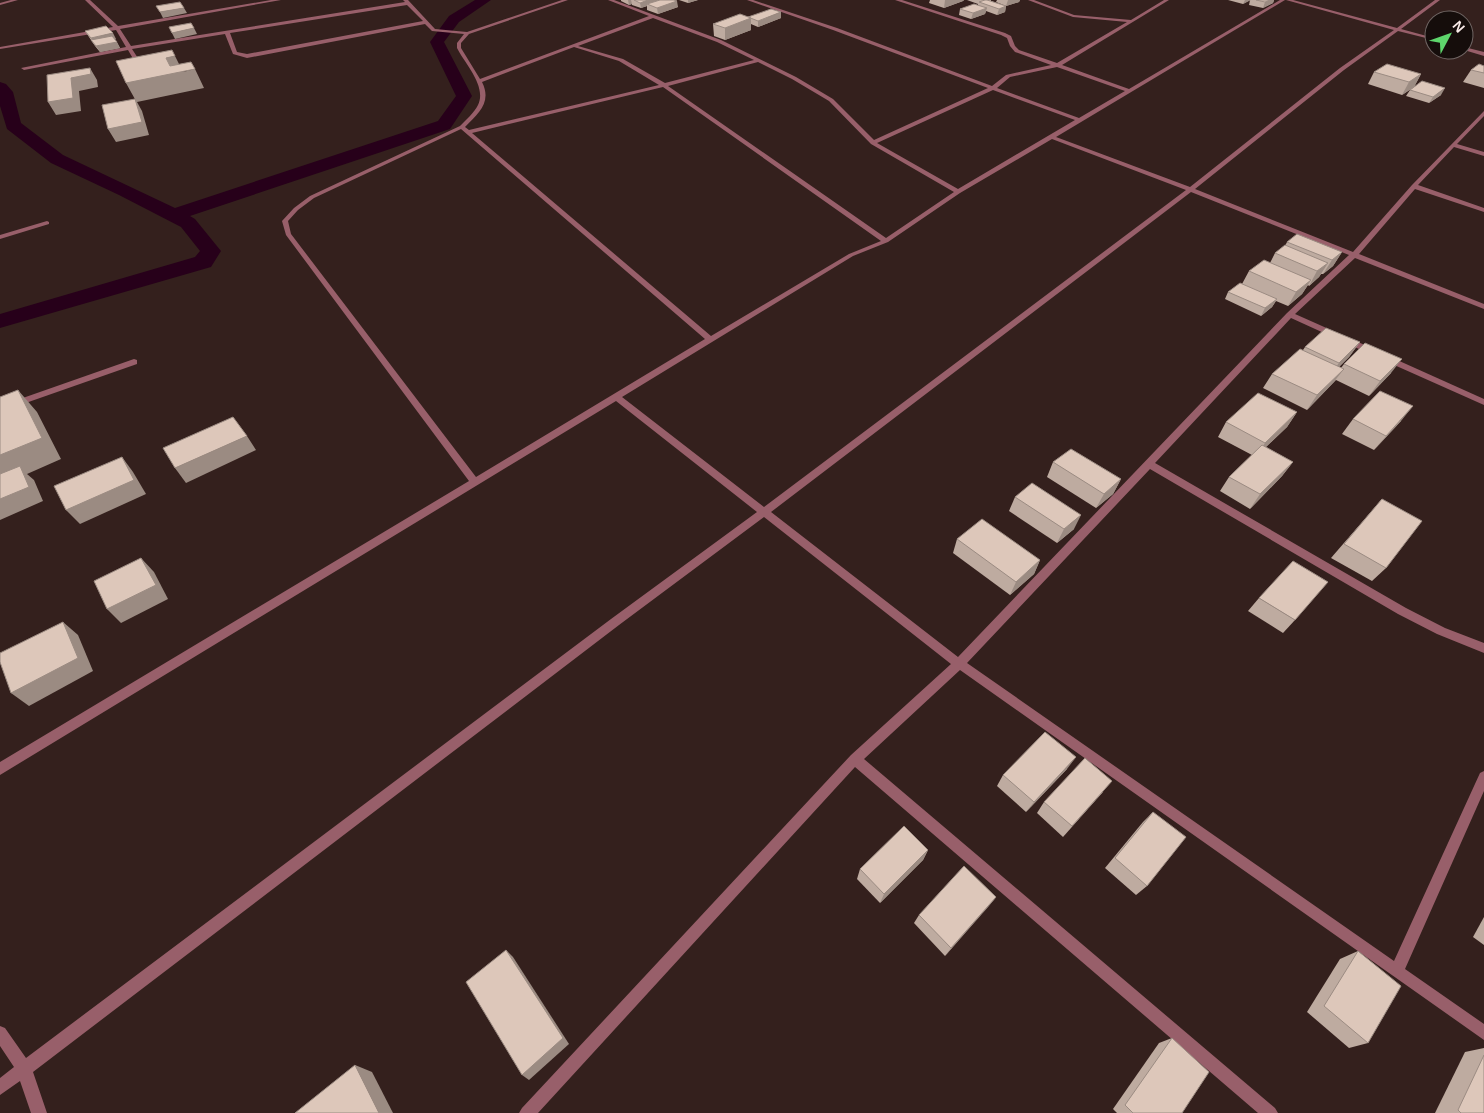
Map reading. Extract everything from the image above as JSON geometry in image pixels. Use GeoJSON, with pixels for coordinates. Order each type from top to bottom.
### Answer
{"type":"FeatureCollection","features":[{"type":"Feature","properties":{"kind":"street"},"geometry":{"type":"LineString","coordinates":[[0,4],[16,0]]}},
{"type":"Feature","properties":{"kind":"street"},"geometry":{"type":"LineString","coordinates":[[87,0],[117,28],[143,71]]}},
{"type":"Feature","properties":{"kind":"street"},"geometry":{"type":"LineString","coordinates":[[0,48],[279,0]]}},
{"type":"Feature","properties":{"kind":"street"},"geometry":{"type":"LineString","coordinates":[[24,68],[129,48],[407,2],[434,30],[464,33],[566,0]]}},
{"type":"Feature","properties":{"kind":"street"},"geometry":{"type":"LineString","coordinates":[[610,0],[719,41],[760,60],[831,100],[873,143],[958,192]]}},
{"type":"Feature","properties":{"kind":"street"},"geometry":{"type":"LineString","coordinates":[[749,0],[835,29],[1079,120]]}},
{"type":"Feature","properties":{"kind":"street"},"geometry":{"type":"LineString","coordinates":[[898,0],[1003,34],[1009,37],[1010,45],[1013,49],[1130,91]]}},
{"type":"Feature","properties":{"kind":"street"},"geometry":{"type":"LineString","coordinates":[[909,3],[918,0]]}},
{"type":"Feature","properties":{"kind":"street"},"geometry":{"type":"LineString","coordinates":[[1030,0],[1073,16],[1132,21]]}},
{"type":"Feature","properties":{"kind":"street"},"geometry":{"type":"LineString","coordinates":[[873,143],[993,88],[1008,76],[1058,65],[1167,0]]}},
{"type":"Feature","properties":{"kind":"street"},"geometry":{"type":"LineString","coordinates":[[0,769],[851,255],[886,241],[958,192],[1283,0]]}},
{"type":"Feature","properties":{"kind":"street"},"geometry":{"type":"LineString","coordinates":[[1288,0],[1424,36]]}},
{"type":"Feature","properties":{"kind":"street"},"geometry":{"type":"LineString","coordinates":[[0,1087],[433,758],[764,512],[1190,189],[1342,70],[1438,0]]}},
{"type":"Feature","properties":{"kind":"street"},"geometry":{"type":"LineString","coordinates":[[479,81],[654,16]]}},
{"type":"Feature","properties":{"kind":"street"},"geometry":{"type":"LineString","coordinates":[[227,32],[235,53],[247,56],[427,22]]}},
{"type":"Feature","properties":{"kind":"street"},"geometry":{"type":"LineString","coordinates":[[464,33],[459,43],[459,48],[484,92],[484,102],[465,130]]}},
{"type":"Feature","properties":{"kind":"street"},"geometry":{"type":"LineString","coordinates":[[574,46],[622,60],[664,86],[886,241]]}},
{"type":"Feature","properties":{"kind":"street"},"geometry":{"type":"LineString","coordinates":[[475,483],[301,248],[288,234],[285,221],[296,209],[312,197],[465,130],[664,86],[760,60]]}},
{"type":"Feature","properties":{"kind":"street"},"geometry":{"type":"LineString","coordinates":[[527,1113],[855,759],[959,664],[1290,315],[1355,254],[1414,186],[1483,115]]}},
{"type":"Feature","properties":{"kind":"street"},"geometry":{"type":"LineString","coordinates":[[465,130],[711,340]]}},
{"type":"Feature","properties":{"kind":"street"},"geometry":{"type":"LineString","coordinates":[[1051,137],[1355,254],[1484,308]]}},
{"type":"Feature","properties":{"kind":"street"},"geometry":{"type":"LineString","coordinates":[[1453,145],[1484,154]]}},
{"type":"Feature","properties":{"kind":"street"},"geometry":{"type":"LineString","coordinates":[[1414,186],[1484,210]]}},
{"type":"Feature","properties":{"kind":"street"},"geometry":{"type":"LineString","coordinates":[[0,237],[47,223]]}},
{"type":"Feature","properties":{"kind":"street"},"geometry":{"type":"LineString","coordinates":[[1290,315],[1484,402]]}},
{"type":"Feature","properties":{"kind":"street"},"geometry":{"type":"LineString","coordinates":[[0,409],[134,362]]}},
{"type":"Feature","properties":{"kind":"street"},"geometry":{"type":"LineString","coordinates":[[617,397],[959,664],[1484,1033]]}},
{"type":"Feature","properties":{"kind":"street"},"geometry":{"type":"LineString","coordinates":[[1149,464],[1402,611],[1441,631],[1484,648]]}},
{"type":"Feature","properties":{"kind":"street"},"geometry":{"type":"LineString","coordinates":[[855,759],[1270,1113]]}},
{"type":"Feature","properties":{"kind":"street"},"geometry":{"type":"LineString","coordinates":[[1397,971],[1484,777]]}},
{"type":"Feature","properties":{"kind":"street"},"geometry":{"type":"LineString","coordinates":[[0,1033],[24,1069],[39,1113]]}},
{"type":"Feature","properties":{"kind":"building"},"geometry":{"type":"Polygon","coordinates":[[[634,0],[648,0],[640,3],[634,0]]]}},
{"type":"Feature","properties":{"kind":"building"},"geometry":{"type":"Polygon","coordinates":[[[660,0],[677,1],[657,8],[647,4],[660,0]]]}},
{"type":"Feature","properties":{"kind":"building"},"geometry":{"type":"Polygon","coordinates":[[[985,0],[1006,6],[999,9],[979,2],[985,0]]]}},
{"type":"Feature","properties":{"kind":"building"},"geometry":{"type":"Polygon","coordinates":[[[180,2],[184,8],[160,12],[156,6],[180,2]]]}},
{"type":"Feature","properties":{"kind":"building"},"geometry":{"type":"Polygon","coordinates":[[[974,4],[987,8],[973,13],[960,9],[974,4]]]}},
{"type":"Feature","properties":{"kind":"building"},"geometry":{"type":"Polygon","coordinates":[[[771,9],[781,12],[758,21],[748,17],[771,9]]]}},
{"type":"Feature","properties":{"kind":"building"},"geometry":{"type":"Polygon","coordinates":[[[740,14],[751,18],[725,28],[713,24],[740,14]]]}},
{"type":"Feature","properties":{"kind":"building"},"geometry":{"type":"Polygon","coordinates":[[[191,23],[194,28],[172,33],[169,27],[191,23]]]}},
{"type":"Feature","properties":{"kind":"building"},"geometry":{"type":"Polygon","coordinates":[[[106,26],[113,33],[91,38],[85,31],[106,26]]]}},
{"type":"Feature","properties":{"kind":"building"},"geometry":{"type":"Polygon","coordinates":[[[112,36],[117,42],[96,46],[91,40],[112,36]]]}},
{"type":"Feature","properties":{"kind":"building"},"geometry":{"type":"Polygon","coordinates":[[[172,50],[175,56],[166,58],[170,66],[191,62],[195,69],[126,83],[116,61],[172,50]]]}},
{"type":"Feature","properties":{"kind":"building"},"geometry":{"type":"Polygon","coordinates":[[[1387,64],[1421,74],[1409,82],[1374,72],[1387,64]]]}},
{"type":"Feature","properties":{"kind":"building"},"geometry":{"type":"Polygon","coordinates":[[[1479,64],[1484,66],[1484,73],[1471,70],[1479,64]]]}},
{"type":"Feature","properties":{"kind":"building"},"geometry":{"type":"Polygon","coordinates":[[[90,68],[91,74],[71,78],[73,98],[48,102],[47,75],[90,68]]]}},
{"type":"Feature","properties":{"kind":"building"},"geometry":{"type":"Polygon","coordinates":[[[1422,81],[1445,88],[1433,97],[1410,90],[1422,81]]]}},
{"type":"Feature","properties":{"kind":"building"},"geometry":{"type":"Polygon","coordinates":[[[135,99],[142,122],[108,129],[102,105],[135,99]]]}},
{"type":"Feature","properties":{"kind":"building"},"geometry":{"type":"Polygon","coordinates":[[[1297,234],[1342,252],[1332,260],[1287,242],[1297,234]]]}},
{"type":"Feature","properties":{"kind":"building"},"geometry":{"type":"Polygon","coordinates":[[[1285,245],[1328,263],[1317,271],[1275,253],[1285,245]]]}},
{"type":"Feature","properties":{"kind":"building"},"geometry":{"type":"Polygon","coordinates":[[[1264,260],[1311,280],[1296,292],[1249,271],[1264,260]]]}},
{"type":"Feature","properties":{"kind":"building"},"geometry":{"type":"Polygon","coordinates":[[[1240,283],[1277,299],[1265,308],[1228,292],[1240,283]]]}},
{"type":"Feature","properties":{"kind":"building"},"geometry":{"type":"Polygon","coordinates":[[[1326,328],[1360,342],[1339,363],[1305,347],[1326,328]]]}},
{"type":"Feature","properties":{"kind":"building"},"geometry":{"type":"Polygon","coordinates":[[[1365,343],[1402,359],[1380,381],[1344,364],[1365,343]]]}},
{"type":"Feature","properties":{"kind":"building"},"geometry":{"type":"Polygon","coordinates":[[[1300,349],[1344,369],[1317,395],[1272,374],[1300,349]]]}},
{"type":"Feature","properties":{"kind":"building"},"geometry":{"type":"Polygon","coordinates":[[[18,390],[42,438],[0,455],[0,397],[18,390]]]}},
{"type":"Feature","properties":{"kind":"building"},"geometry":{"type":"Polygon","coordinates":[[[1380,391],[1413,406],[1386,436],[1353,419],[1380,391]]]}},
{"type":"Feature","properties":{"kind":"building"},"geometry":{"type":"Polygon","coordinates":[[[1258,393],[1297,412],[1265,443],[1226,422],[1258,393]]]}},
{"type":"Feature","properties":{"kind":"building"},"geometry":{"type":"Polygon","coordinates":[[[233,417],[247,436],[175,468],[163,448],[233,417]]]}},
{"type":"Feature","properties":{"kind":"building"},"geometry":{"type":"Polygon","coordinates":[[[1262,445],[1293,462],[1260,494],[1229,477],[1262,445]]]}},
{"type":"Feature","properties":{"kind":"building"},"geometry":{"type":"Polygon","coordinates":[[[1071,449],[1121,479],[1104,494],[1053,462],[1071,449]]]}},
{"type":"Feature","properties":{"kind":"building"},"geometry":{"type":"Polygon","coordinates":[[[122,457],[134,480],[66,510],[54,486],[122,457]]]}},
{"type":"Feature","properties":{"kind":"building"},"geometry":{"type":"Polygon","coordinates":[[[20,466],[29,487],[0,499],[0,474],[20,466]]]}},
{"type":"Feature","properties":{"kind":"building"},"geometry":{"type":"Polygon","coordinates":[[[1032,483],[1081,515],[1064,529],[1015,497],[1032,483]]]}},
{"type":"Feature","properties":{"kind":"building"},"geometry":{"type":"Polygon","coordinates":[[[1382,499],[1422,521],[1386,568],[1344,544],[1382,499]]]}},
{"type":"Feature","properties":{"kind":"building"},"geometry":{"type":"Polygon","coordinates":[[[982,519],[1040,560],[1016,582],[957,539],[982,519]]]}},
{"type":"Feature","properties":{"kind":"building"},"geometry":{"type":"Polygon","coordinates":[[[141,558],[156,585],[107,609],[94,581],[141,558]]]}},
{"type":"Feature","properties":{"kind":"building"},"geometry":{"type":"Polygon","coordinates":[[[1293,561],[1328,582],[1295,620],[1259,598],[1293,561]]]}},
{"type":"Feature","properties":{"kind":"building"},"geometry":{"type":"Polygon","coordinates":[[[63,622],[78,658],[11,693],[0,662],[0,653],[63,622]]]}},
{"type":"Feature","properties":{"kind":"building"},"geometry":{"type":"Polygon","coordinates":[[[1045,732],[1076,757],[1034,802],[1003,775],[1045,732]]]}},
{"type":"Feature","properties":{"kind":"building"},"geometry":{"type":"Polygon","coordinates":[[[1085,758],[1112,781],[1072,826],[1044,802],[1085,758]]]}},
{"type":"Feature","properties":{"kind":"building"},"geometry":{"type":"Polygon","coordinates":[[[1153,812],[1186,837],[1147,886],[1115,858],[1153,812]]]}},
{"type":"Feature","properties":{"kind":"building"},"geometry":{"type":"Polygon","coordinates":[[[904,826],[928,850],[884,894],[860,869],[904,826]]]}},
{"type":"Feature","properties":{"kind":"building"},"geometry":{"type":"Polygon","coordinates":[[[964,866],[996,897],[951,948],[919,915],[964,866]]]}},
{"type":"Feature","properties":{"kind":"building"},"geometry":{"type":"Polygon","coordinates":[[[506,950],[563,1038],[522,1075],[466,982],[506,950]]]}},
{"type":"Feature","properties":{"kind":"building"},"geometry":{"type":"Polygon","coordinates":[[[1358,951],[1401,986],[1368,1043],[1324,1006],[1358,951]]]}},
{"type":"Feature","properties":{"kind":"building"},"geometry":{"type":"Polygon","coordinates":[[[1172,1038],[1209,1072],[1182,1113],[1133,1113],[1125,1105],[1172,1038]]]}},
{"type":"Feature","properties":{"kind":"building"},"geometry":{"type":"Polygon","coordinates":[[[1484,1055],[1484,1113],[1461,1113],[1458,1110],[1484,1055]]]}},
{"type":"Feature","properties":{"kind":"building"},"geometry":{"type":"Polygon","coordinates":[[[355,1065],[379,1113],[295,1113],[355,1065]]]}},
{"type":"Feature","properties":{"kind":"waterway"},"geometry":{"type":"LineString","coordinates":[[174,215],[444,125],[464,96],[437,42],[454,19],[484,0]]}},
{"type":"Feature","properties":{"kind":"waterway"},"geometry":{"type":"LineString","coordinates":[[0,87],[5,92],[13,125],[57,159],[126,191],[188,223],[211,251],[203,262],[0,321]]}}]}
